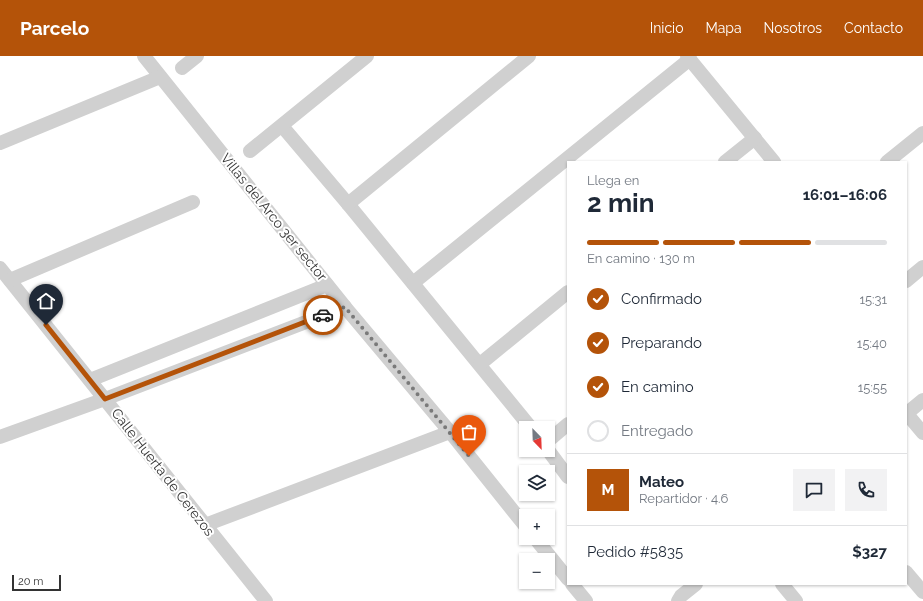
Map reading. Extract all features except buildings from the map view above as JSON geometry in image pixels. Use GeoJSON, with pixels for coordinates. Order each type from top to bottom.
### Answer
{"type":"FeatureCollection","features":[{"type":"Feature","properties":{"kind":"street","name":"Villas del Arco 3er sector"},"geometry":{"type":"LineString","coordinates":[[144,56],[345,307],[450,432],[519,518]]}},
{"type":"Feature","properties":{"kind":"street"},"geometry":{"type":"LineString","coordinates":[[182,68],[197,56]]}},
{"type":"Feature","properties":{"kind":"street"},"geometry":{"type":"LineString","coordinates":[[250,151],[367,56]]}},
{"type":"Feature","properties":{"kind":"street"},"geometry":{"type":"LineString","coordinates":[[348,204],[529,56]]}},
{"type":"Feature","properties":{"kind":"street"},"geometry":{"type":"LineString","coordinates":[[413,283],[688,58],[773,161]]}},
{"type":"Feature","properties":{"kind":"street"},"geometry":{"type":"LineString","coordinates":[[0,143],[160,77]]}},
{"type":"Feature","properties":{"kind":"street"},"geometry":{"type":"LineString","coordinates":[[282,126],[348,204],[525,421]]}},
{"type":"Feature","properties":{"kind":"street"},"geometry":{"type":"LineString","coordinates":[[888,161],[923,133]]}},
{"type":"Feature","properties":{"kind":"street"},"geometry":{"type":"LineString","coordinates":[[726,161],[755,138]]}},
{"type":"Feature","properties":{"kind":"street"},"geometry":{"type":"LineString","coordinates":[[10,280],[193,202]]}},
{"type":"Feature","properties":{"kind":"street"},"geometry":{"type":"LineString","coordinates":[[907,280],[923,267]]}},
{"type":"Feature","properties":{"kind":"street","name":"Calle Huerta de Cerezos"},"geometry":{"type":"LineString","coordinates":[[0,268],[266,601]]}},
{"type":"Feature","properties":{"kind":"street"},"geometry":{"type":"LineString","coordinates":[[90,380],[328,285]]}},
{"type":"Feature","properties":{"kind":"street"},"geometry":{"type":"LineString","coordinates":[[480,364],[567,293]]}},
{"type":"Feature","properties":{"kind":"street"},"geometry":{"type":"LineString","coordinates":[[0,437],[105,399],[345,307]]}},
{"type":"Feature","properties":{"kind":"street"},"geometry":{"type":"LineString","coordinates":[[907,413],[923,400]]}},
{"type":"Feature","properties":{"kind":"street"},"geometry":{"type":"LineString","coordinates":[[907,415],[923,433]]}},
{"type":"Feature","properties":{"kind":"street"},"geometry":{"type":"LineString","coordinates":[[555,434],[567,425]]}},
{"type":"Feature","properties":{"kind":"street"},"geometry":{"type":"LineString","coordinates":[[204,525],[450,432]]}},
{"type":"Feature","properties":{"kind":"street"},"geometry":{"type":"LineString","coordinates":[[553,457],[567,476]]}},
{"type":"Feature","properties":{"kind":"street"},"geometry":{"type":"LineString","coordinates":[[541,545],[567,578]]}},
{"type":"Feature","properties":{"kind":"street"},"geometry":{"type":"LineString","coordinates":[[907,573],[923,592]]}},
{"type":"Feature","properties":{"kind":"street"},"geometry":{"type":"LineString","coordinates":[[573,585],[586,601]]}},
{"type":"Feature","properties":{"kind":"street"},"geometry":{"type":"LineString","coordinates":[[678,601],[681,596],[695,585]]}},
{"type":"Feature","properties":{"kind":"street"},"geometry":{"type":"LineString","coordinates":[[783,585],[796,601]]}},
{"type":"Feature","properties":{"kind":"way so far"},"geometry":{"type":"LineString","coordinates":[[323,315],[345,307],[469,456]]}},
{"type":"Feature","properties":{"kind":"route"},"geometry":{"type":"LineString","coordinates":[[46,325],[105,399],[323,315]]}}]}
